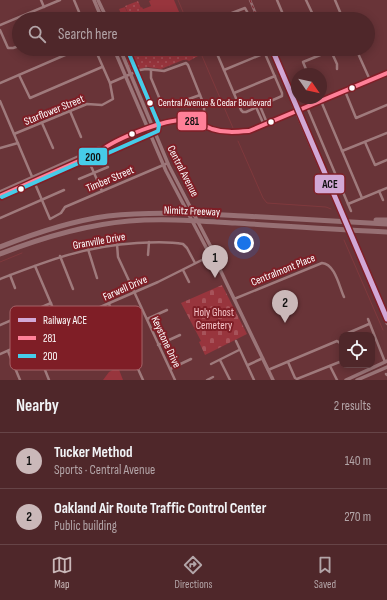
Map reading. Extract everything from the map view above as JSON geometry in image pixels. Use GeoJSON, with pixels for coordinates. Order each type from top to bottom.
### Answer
{"type":"FeatureCollection","features":[{"type":"Feature","properties":{"kind":"highway","name":"Nimitz Freeway"},"geometry":{"type":"LineString","coordinates":[[0,247],[29,236],[85,220],[127,214],[188,213],[387,224]]}},
{"type":"Feature","properties":{"kind":"highway","name":"Nimitz Freeway"},"geometry":{"type":"LineString","coordinates":[[0,254],[64,232],[107,224],[141,220],[193,220],[386,232]]}},
{"type":"Feature","properties":{"kind":"highway"},"geometry":{"type":"LineString","coordinates":[[339,221],[387,220]]}},
{"type":"Feature","properties":{"kind":"main road"},"geometry":{"type":"LineString","coordinates":[[94,0],[99,12]]}},
{"type":"Feature","properties":{"kind":"main road"},"geometry":{"type":"LineString","coordinates":[[98,0],[104,12]]}},
{"type":"Feature","properties":{"kind":"main road","name":"Central Avenue"},"geometry":{"type":"LineString","coordinates":[[117,56],[183,203],[212,255],[273,380]]}},
{"type":"Feature","properties":{"kind":"main road","name":"Central Avenue"},"geometry":{"type":"LineString","coordinates":[[123,56],[153,127],[166,164],[188,201],[213,251],[212,255]]}},
{"type":"Feature","properties":{"kind":"main road"},"geometry":{"type":"LineString","coordinates":[[327,98],[387,73]]}},
{"type":"Feature","properties":{"kind":"main road"},"geometry":{"type":"LineString","coordinates":[[0,192],[99,152],[104,148],[166,122],[185,120],[200,123],[220,131],[249,131],[314,104]]}},
{"type":"Feature","properties":{"kind":"main road"},"geometry":{"type":"LineString","coordinates":[[0,196],[98,148],[104,148]]}},
{"type":"Feature","properties":{"kind":"main road"},"geometry":{"type":"LineString","coordinates":[[375,365],[386,362]]}},
{"type":"Feature","properties":{"kind":"main road"},"geometry":{"type":"LineString","coordinates":[[374,372],[386,362]]}},
{"type":"Feature","properties":{"kind":"main road"},"geometry":{"type":"LineString","coordinates":[[357,380],[387,367]]}},
{"type":"Feature","properties":{"kind":"main road"},"geometry":{"type":"LineString","coordinates":[[346,380],[367,368]]}},
{"type":"Feature","properties":{"kind":"street"},"geometry":{"type":"LineString","coordinates":[[41,0],[44,7]]}},
{"type":"Feature","properties":{"kind":"street"},"geometry":{"type":"LineString","coordinates":[[32,12],[60,0]]}},
{"type":"Feature","properties":{"kind":"street"},"geometry":{"type":"LineString","coordinates":[[74,0],[79,12]]}},
{"type":"Feature","properties":{"kind":"street"},"geometry":{"type":"LineString","coordinates":[[277,0],[282,12]]}},
{"type":"Feature","properties":{"kind":"street"},"geometry":{"type":"LineString","coordinates":[[306,0],[312,12]]}},
{"type":"Feature","properties":{"kind":"street"},"geometry":{"type":"LineString","coordinates":[[335,0],[340,12]]}},
{"type":"Feature","properties":{"kind":"street"},"geometry":{"type":"LineString","coordinates":[[234,12],[245,8],[247,12]]}},
{"type":"Feature","properties":{"kind":"street"},"geometry":{"type":"LineString","coordinates":[[0,25],[12,20]]}},
{"type":"Feature","properties":{"kind":"street"},"geometry":{"type":"LineString","coordinates":[[0,30],[8,48],[12,48]]}},
{"type":"Feature","properties":{"kind":"street"},"geometry":{"type":"LineString","coordinates":[[0,83],[63,56]]}},
{"type":"Feature","properties":{"kind":"street"},"geometry":{"type":"LineString","coordinates":[[98,56],[110,83],[140,70],[164,71],[186,62],[205,109],[200,123]]}},
{"type":"Feature","properties":{"kind":"street"},"geometry":{"type":"LineString","coordinates":[[218,56],[243,112],[282,96],[266,56]]}},
{"type":"Feature","properties":{"kind":"street"},"geometry":{"type":"LineString","coordinates":[[224,70],[258,56]]}},
{"type":"Feature","properties":{"kind":"street"},"geometry":{"type":"LineString","coordinates":[[306,68],[303,62],[318,56]]}},
{"type":"Feature","properties":{"kind":"street"},"geometry":{"type":"LineString","coordinates":[[333,56],[337,64],[337,69]]}},
{"type":"Feature","properties":{"kind":"street"},"geometry":{"type":"LineString","coordinates":[[359,56],[370,80]]}},
{"type":"Feature","properties":{"kind":"street"},"geometry":{"type":"LineString","coordinates":[[19,75],[30,98],[102,67]]}},
{"type":"Feature","properties":{"kind":"street"},"geometry":{"type":"LineString","coordinates":[[151,70],[151,78],[161,102],[186,100],[200,95]]}},
{"type":"Feature","properties":{"kind":"street"},"geometry":{"type":"LineString","coordinates":[[234,93],[274,76]]}},
{"type":"Feature","properties":{"kind":"street","name":"Starflower Street"},"geometry":{"type":"LineString","coordinates":[[14,134],[87,104],[102,105],[109,102],[113,99],[110,83]]}},
{"type":"Feature","properties":{"kind":"street"},"geometry":{"type":"LineString","coordinates":[[345,91],[356,118],[387,105]]}},
{"type":"Feature","properties":{"kind":"street"},"geometry":{"type":"LineString","coordinates":[[0,101],[42,200]]}},
{"type":"Feature","properties":{"kind":"street"},"geometry":{"type":"LineString","coordinates":[[322,104],[362,198]]}},
{"type":"Feature","properties":{"kind":"street"},"geometry":{"type":"LineString","coordinates":[[258,106],[266,125]]}},
{"type":"Feature","properties":{"kind":"street"},"geometry":{"type":"LineString","coordinates":[[307,107],[351,211]]}},
{"type":"Feature","properties":{"kind":"street"},"geometry":{"type":"LineString","coordinates":[[0,111],[4,110]]}},
{"type":"Feature","properties":{"kind":"street"},"geometry":{"type":"LineString","coordinates":[[70,111],[80,136]]}},
{"type":"Feature","properties":{"kind":"street"},"geometry":{"type":"LineString","coordinates":[[42,123],[53,148]]}},
{"type":"Feature","properties":{"kind":"street"},"geometry":{"type":"LineString","coordinates":[[342,151],[387,133]]}},
{"type":"Feature","properties":{"kind":"street"},"geometry":{"type":"LineString","coordinates":[[365,142],[375,165],[387,160]]}},
{"type":"Feature","properties":{"kind":"street"},"geometry":{"type":"LineString","coordinates":[[0,148],[18,143]]}},
{"type":"Feature","properties":{"kind":"street"},"geometry":{"type":"LineString","coordinates":[[87,157],[102,191]]}},
{"type":"Feature","properties":{"kind":"street","name":"Timber Street"},"geometry":{"type":"LineString","coordinates":[[42,200],[50,218],[60,213],[65,207],[166,164]]}},
{"type":"Feature","properties":{"kind":"street"},"geometry":{"type":"LineString","coordinates":[[79,179],[108,167]]}},
{"type":"Feature","properties":{"kind":"street"},"geometry":{"type":"LineString","coordinates":[[348,204],[387,188]]}},
{"type":"Feature","properties":{"kind":"street"},"geometry":{"type":"LineString","coordinates":[[0,218],[64,190]]}},
{"type":"Feature","properties":{"kind":"street"},"geometry":{"type":"LineString","coordinates":[[379,191],[383,200]]}},
{"type":"Feature","properties":{"kind":"street"},"geometry":{"type":"LineString","coordinates":[[148,242],[148,255]]}},
{"type":"Feature","properties":{"kind":"street","name":"Granville Drive"},"geometry":{"type":"LineString","coordinates":[[0,279],[60,256],[117,244],[148,242],[183,244],[187,248],[195,264]]}},
{"type":"Feature","properties":{"kind":"street","name":"Keystone Drive"},"geometry":{"type":"LineString","coordinates":[[117,244],[118,257],[140,306]]}},
{"type":"Feature","properties":{"kind":"street"},"geometry":{"type":"LineString","coordinates":[[88,249],[97,278]]}},
{"type":"Feature","properties":{"kind":"street","name":"Farwell Drive"},"geometry":{"type":"LineString","coordinates":[[105,306],[212,255]]}},
{"type":"Feature","properties":{"kind":"street"},"geometry":{"type":"LineString","coordinates":[[60,256],[73,289]]}},
{"type":"Feature","properties":{"kind":"street","name":"Centralmont Place"},"geometry":{"type":"LineString","coordinates":[[234,299],[322,263],[325,263],[330,267],[344,297]]}},
{"type":"Feature","properties":{"kind":"street"},"geometry":{"type":"LineString","coordinates":[[34,266],[52,306]]}},
{"type":"Feature","properties":{"kind":"street"},"geometry":{"type":"LineString","coordinates":[[183,270],[189,282]]}},
{"type":"Feature","properties":{"kind":"street"},"geometry":{"type":"LineString","coordinates":[[10,275],[15,288]]}},
{"type":"Feature","properties":{"kind":"street"},"geometry":{"type":"LineString","coordinates":[[44,306],[51,303]]}},
{"type":"Feature","properties":{"kind":"street","name":"Keystone Drive"},"geometry":{"type":"LineString","coordinates":[[142,309],[175,380]]}},
{"type":"Feature","properties":{"kind":"street"},"geometry":{"type":"LineString","coordinates":[[147,319],[167,310]]}},
{"type":"Feature","properties":{"kind":"street"},"geometry":{"type":"LineString","coordinates":[[368,319],[386,362]]}},
{"type":"Feature","properties":{"kind":"street"},"geometry":{"type":"LineString","coordinates":[[0,325],[10,321]]}},
{"type":"Feature","properties":{"kind":"street"},"geometry":{"type":"LineString","coordinates":[[350,332],[369,324]]}},
{"type":"Feature","properties":{"kind":"street"},"geometry":{"type":"LineString","coordinates":[[158,345],[180,335]]}},
{"type":"Feature","properties":{"kind":"street"},"geometry":{"type":"LineString","coordinates":[[236,341],[254,380]]}},
{"type":"Feature","properties":{"kind":"street"},"geometry":{"type":"LineString","coordinates":[[268,370],[337,341],[339,342]]}},
{"type":"Feature","properties":{"kind":"street"},"geometry":{"type":"LineString","coordinates":[[212,364],[240,350]]}},
{"type":"Feature","properties":{"kind":"street"},"geometry":{"type":"LineString","coordinates":[[8,351],[10,356]]}},
{"type":"Feature","properties":{"kind":"street","name":"Farwell Drive"},"geometry":{"type":"LineString","coordinates":[[0,354],[8,351]]}},
{"type":"Feature","properties":{"kind":"street"},"geometry":{"type":"LineString","coordinates":[[248,365],[263,358]]}},
{"type":"Feature","properties":{"kind":"street"},"geometry":{"type":"LineString","coordinates":[[170,369],[191,359]]}},
{"type":"Feature","properties":{"kind":"street"},"geometry":{"type":"LineString","coordinates":[[220,360],[230,380]]}},
{"type":"Feature","properties":{"kind":"street"},"geometry":{"type":"LineString","coordinates":[[288,362],[296,379],[339,362]]}},
{"type":"Feature","properties":{"kind":"street"},"geometry":{"type":"LineString","coordinates":[[330,366],[337,380]]}},
{"type":"Feature","properties":{"kind":"street"},"geometry":{"type":"LineString","coordinates":[[16,370],[20,380]]}},
{"type":"Feature","properties":{"kind":"street"},"geometry":{"type":"LineString","coordinates":[[45,370],[49,380]]}},
{"type":"Feature","properties":{"kind":"street"},"geometry":{"type":"LineString","coordinates":[[139,370],[143,380]]}},
{"type":"Feature","properties":{"kind":"street"},"geometry":{"type":"LineString","coordinates":[[207,380],[213,377]]}},
{"type":"Feature","properties":{"kind":"green space"},"geometry":{"type":"Polygon","coordinates":[[[174,0],[179,12],[135,12],[142,7],[143,9],[151,6],[149,1],[174,0]]]}},
{"type":"Feature","properties":{"kind":"green space"},"geometry":{"type":"Polygon","coordinates":[[[138,1],[141,8],[139,9],[140,12],[127,12],[125,6],[138,1]]]}},
{"type":"Feature","properties":{"kind":"green space"},"geometry":{"type":"Polygon","coordinates":[[[125,7],[127,12],[120,12],[119,9],[125,7]]]}},
{"type":"Feature","properties":{"kind":"green space"},"geometry":{"type":"Polygon","coordinates":[[[134,56],[198,56],[189,61],[183,60],[161,69],[147,67],[133,71],[131,70],[127,59],[134,56]]]}},
{"type":"Feature","properties":{"kind":"green space","name":"Holy Ghost Cemetery"},"geometry":{"type":"Polygon","coordinates":[[[222,285],[247,334],[205,355],[199,342],[201,341],[181,303],[222,285]]]}},
{"type":"Feature","properties":{"kind":"green space"},"geometry":{"type":"Polygon","coordinates":[[[113,370],[119,370],[123,380],[103,380],[109,372],[113,370]]]}},
{"type":"Feature","properties":{"kind":"waterway"},"geometry":{"type":"LineString","coordinates":[[178,0],[183,12]]}},
{"type":"Feature","properties":{"kind":"waterway"},"geometry":{"type":"LineString","coordinates":[[202,56],[233,128]]}},
{"type":"Feature","properties":{"kind":"waterway"},"geometry":{"type":"LineString","coordinates":[[238,141],[263,198],[267,203],[326,207],[331,209]]}},
{"type":"Feature","properties":{"kind":"waterway"},"geometry":{"type":"LineString","coordinates":[[344,240],[383,330]]}},
{"type":"Feature","properties":{"kind":"waterway"},"geometry":{"type":"LineString","coordinates":[[0,262],[22,253]]}},
{"type":"Feature","properties":{"kind":"railway"},"geometry":{"type":"LineString","coordinates":[[250,0],[255,12]]}},
{"type":"Feature","properties":{"kind":"railway"},"geometry":{"type":"LineString","coordinates":[[274,56],[296,112],[387,324]]}},
{"type":"Feature","properties":{"kind":"rail line","name":"ACE"},"geometry":{"type":"LineString","coordinates":[[275,56],[387,319]]}},
{"type":"Feature","properties":{"kind":"transit line","name":"200"},"geometry":{"type":"LineString","coordinates":[[2,197],[99,154],[106,154],[158,131],[159,125],[130,56]]}},
{"type":"Feature","properties":{"kind":"transit line","name":"281"},"geometry":{"type":"LineString","coordinates":[[0,196],[99,152],[129,135],[156,125],[180,120],[189,120],[221,131],[249,131],[387,73]]}},
{"type":"Feature","properties":{"kind":"place","name":"Central Avenue & Cedar Boulevard"},"geometry":{"type":"Point","coordinates":[150,103]}},
{"type":"Feature","properties":{"kind":"place","name":"Tucker Method"},"geometry":{"type":"Point","coordinates":[215,278]}},
{"type":"Feature","properties":{"kind":"place","name":"Oakland Air Route Traffic Control Center"},"geometry":{"type":"Point","coordinates":[285,323]}}]}
